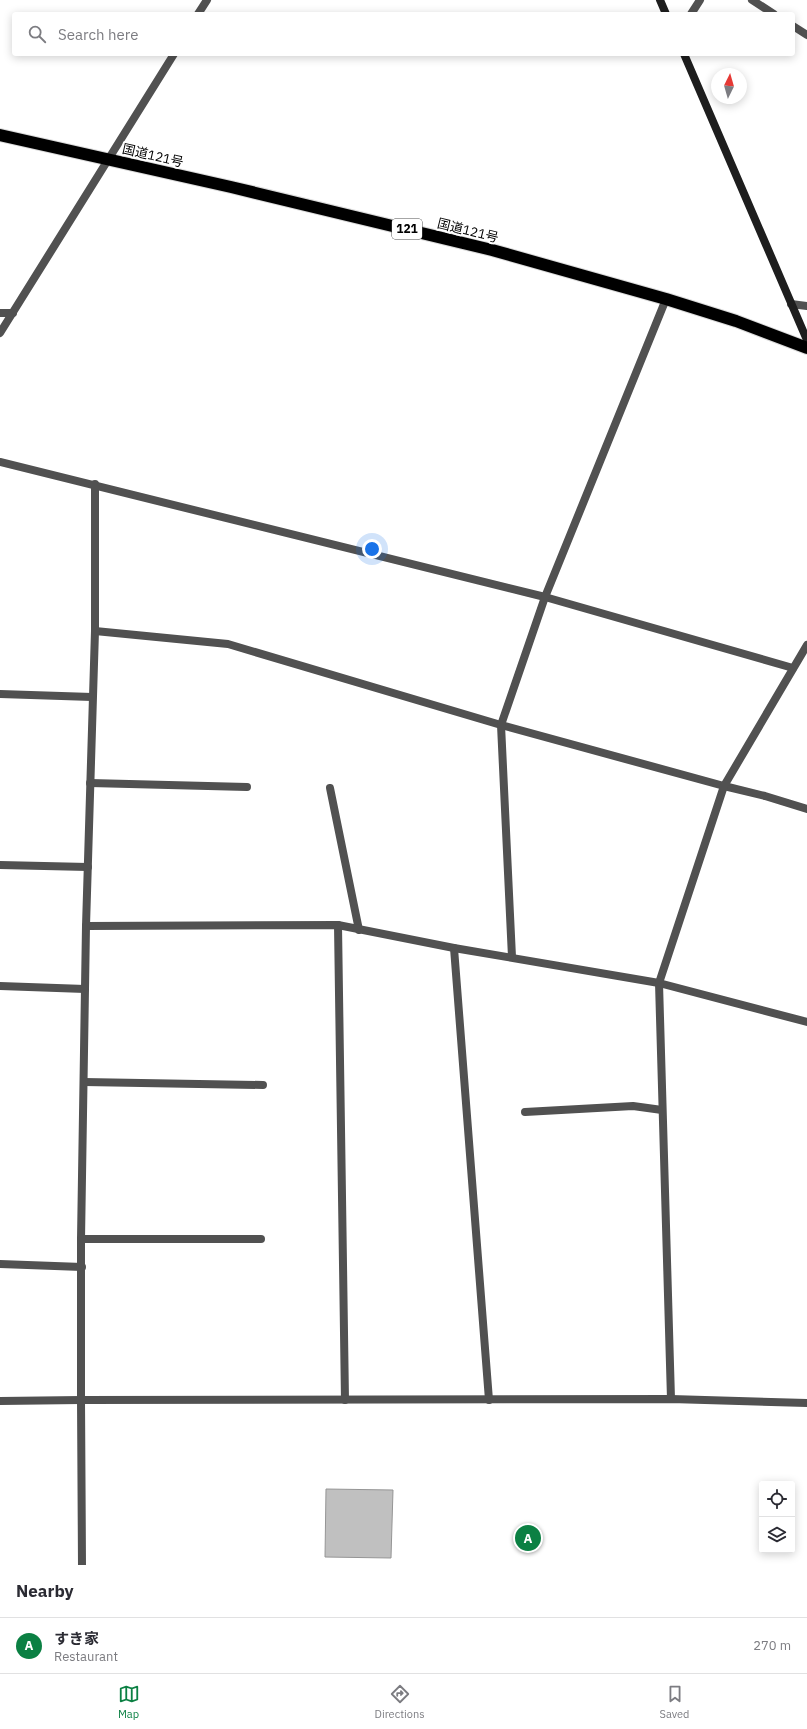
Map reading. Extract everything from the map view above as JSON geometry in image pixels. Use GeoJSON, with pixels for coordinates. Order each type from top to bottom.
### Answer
{"type":"FeatureCollection","features":[{"type":"Feature","properties":{"kind":"highway","name":"国道121号"},"geometry":{"type":"LineString","coordinates":[[0,135],[231,187],[492,250],[666,299],[736,321],[807,348]]}},
{"type":"Feature","properties":{"kind":"street"},"geometry":{"type":"LineString","coordinates":[[199,12],[207,0]]}},
{"type":"Feature","properties":{"kind":"street"},"geometry":{"type":"LineString","coordinates":[[660,0],[665,12]]}},
{"type":"Feature","properties":{"kind":"street"},"geometry":{"type":"LineString","coordinates":[[692,12],[700,0]]}},
{"type":"Feature","properties":{"kind":"street"},"geometry":{"type":"LineString","coordinates":[[752,0],[771,12]]}},
{"type":"Feature","properties":{"kind":"street"},"geometry":{"type":"LineString","coordinates":[[795,27],[807,35]]}},
{"type":"Feature","properties":{"kind":"street"},"geometry":{"type":"LineString","coordinates":[[0,333],[173,56]]}},
{"type":"Feature","properties":{"kind":"street"},"geometry":{"type":"LineString","coordinates":[[685,56],[807,340]]}},
{"type":"Feature","properties":{"kind":"street"},"geometry":{"type":"LineString","coordinates":[[512,957],[501,725],[546,597],[666,299]]}},
{"type":"Feature","properties":{"kind":"street"},"geometry":{"type":"LineString","coordinates":[[791,304],[807,306]]}},
{"type":"Feature","properties":{"kind":"street"},"geometry":{"type":"LineString","coordinates":[[0,313],[13,313]]}},
{"type":"Feature","properties":{"kind":"street"},"geometry":{"type":"LineString","coordinates":[[0,462],[95,484],[546,597],[793,668]]}},
{"type":"Feature","properties":{"kind":"street"},"geometry":{"type":"LineString","coordinates":[[82,1565],[80,1400],[81,1239],[86,926],[95,631],[95,484]]}},
{"type":"Feature","properties":{"kind":"street"},"geometry":{"type":"LineString","coordinates":[[95,631],[228,644],[501,725],[765,796],[807,809]]}},
{"type":"Feature","properties":{"kind":"street"},"geometry":{"type":"LineString","coordinates":[[671,1399],[659,983],[724,786],[807,645]]}},
{"type":"Feature","properties":{"kind":"street"},"geometry":{"type":"LineString","coordinates":[[0,694],[92,697]]}},
{"type":"Feature","properties":{"kind":"street"},"geometry":{"type":"LineString","coordinates":[[90,783],[247,787]]}},
{"type":"Feature","properties":{"kind":"street"},"geometry":{"type":"LineString","coordinates":[[330,788],[359,930]]}},
{"type":"Feature","properties":{"kind":"street"},"geometry":{"type":"LineString","coordinates":[[0,865],[88,867]]}},
{"type":"Feature","properties":{"kind":"street"},"geometry":{"type":"LineString","coordinates":[[86,926],[338,925],[454,948],[659,983],[807,1022]]}},
{"type":"Feature","properties":{"kind":"street"},"geometry":{"type":"LineString","coordinates":[[338,925],[345,1400]]}},
{"type":"Feature","properties":{"kind":"street"},"geometry":{"type":"LineString","coordinates":[[454,948],[489,1400]]}},
{"type":"Feature","properties":{"kind":"street"},"geometry":{"type":"LineString","coordinates":[[0,986],[85,989]]}},
{"type":"Feature","properties":{"kind":"street"},"geometry":{"type":"LineString","coordinates":[[84,1082],[263,1085]]}},
{"type":"Feature","properties":{"kind":"street"},"geometry":{"type":"LineString","coordinates":[[525,1112],[634,1106],[662,1110]]}},
{"type":"Feature","properties":{"kind":"street"},"geometry":{"type":"LineString","coordinates":[[81,1239],[261,1239]]}},
{"type":"Feature","properties":{"kind":"street"},"geometry":{"type":"LineString","coordinates":[[0,1264],[82,1267]]}},
{"type":"Feature","properties":{"kind":"street"},"geometry":{"type":"LineString","coordinates":[[0,1401],[671,1399],[807,1403]]}},
{"type":"Feature","properties":{"kind":"building"},"geometry":{"type":"Polygon","coordinates":[[[326,1489],[393,1490],[391,1558],[325,1557],[326,1489]]]}},
{"type":"Feature","properties":{"kind":"place","name":"すき家"},"geometry":{"type":"Point","coordinates":[528,1538]}}]}
